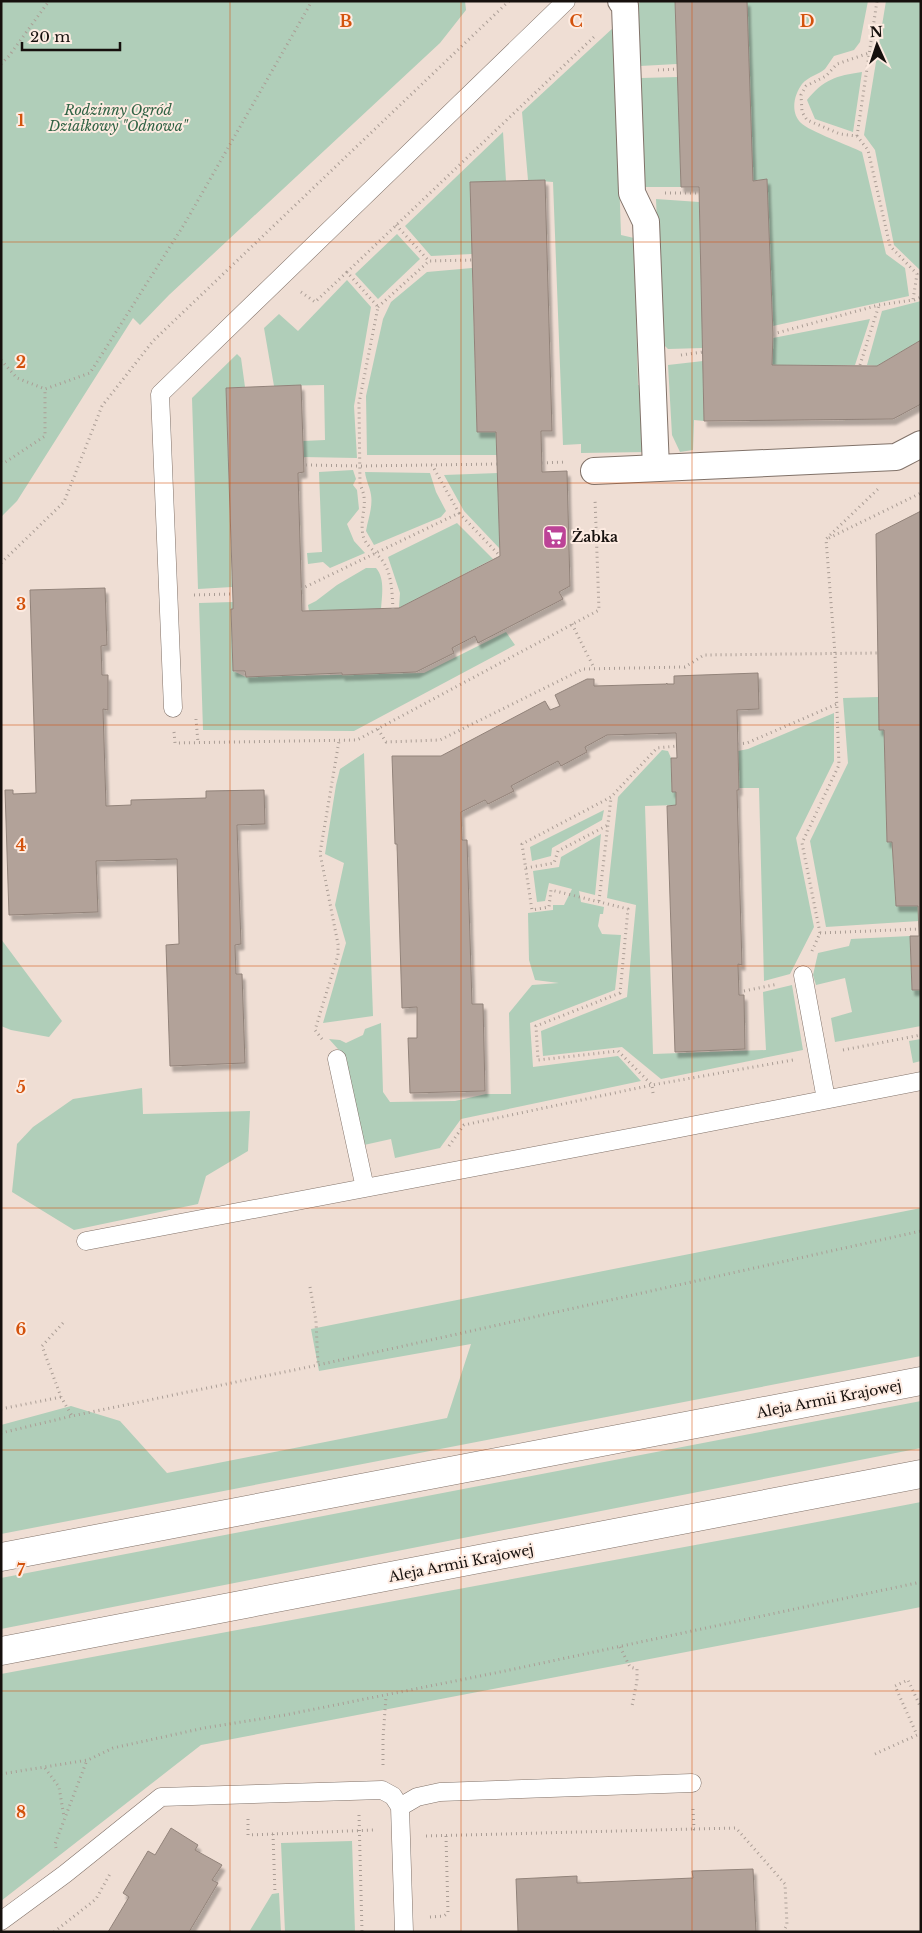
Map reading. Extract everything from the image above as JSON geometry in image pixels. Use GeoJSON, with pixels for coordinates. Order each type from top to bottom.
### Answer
{"type":"FeatureCollection","features":[{"type":"Feature","properties":{"kind":"main road","name":"Aleja Armii Krajowej"},"geometry":{"type":"LineString","coordinates":[[1,1557],[921,1381]]}},
{"type":"Feature","properties":{"kind":"main road","name":"Aleja Armii Krajowej"},"geometry":{"type":"LineString","coordinates":[[1,1651],[921,1474]]}},
{"type":"Feature","properties":{"kind":"street"},"geometry":{"type":"LineString","coordinates":[[623,4],[632,193],[646,222],[656,468]]}},
{"type":"Feature","properties":{"kind":"street"},"geometry":{"type":"LineString","coordinates":[[594,471],[896,457],[921,444]]}},
{"type":"Feature","properties":{"kind":"lane"},"geometry":{"type":"LineString","coordinates":[[172,708],[160,394],[566,1]]}},
{"type":"Feature","properties":{"kind":"lane"},"geometry":{"type":"LineString","coordinates":[[803,976],[826,1099]]}},
{"type":"Feature","properties":{"kind":"lane"},"geometry":{"type":"LineString","coordinates":[[337,1060],[364,1188]]}},
{"type":"Feature","properties":{"kind":"lane"},"geometry":{"type":"LineString","coordinates":[[86,1241],[921,1081]]}},
{"type":"Feature","properties":{"kind":"lane"},"geometry":{"type":"LineString","coordinates":[[400,1807],[417,1797],[440,1792],[692,1783]]}},
{"type":"Feature","properties":{"kind":"lane"},"geometry":{"type":"LineString","coordinates":[[1,1921],[65,1874],[161,1797],[382,1790],[393,1796],[400,1807],[404,1932]]}},
{"type":"Feature","properties":{"kind":"path"},"geometry":{"type":"LineString","coordinates":[[1,64],[9,56],[49,1]]}},
{"type":"Feature","properties":{"kind":"path"},"geometry":{"type":"LineString","coordinates":[[1,360],[17,378],[46,388],[90,373],[185,223],[312,1]]}},
{"type":"Feature","properties":{"kind":"path"},"geometry":{"type":"LineString","coordinates":[[1,564],[64,502],[102,406],[153,341],[509,1]]}},
{"type":"Feature","properties":{"kind":"path"},"geometry":{"type":"LineString","coordinates":[[857,136],[877,1]]}},
{"type":"Feature","properties":{"kind":"path"},"geometry":{"type":"LineString","coordinates":[[300,291],[315,302],[623,4]]}},
{"type":"Feature","properties":{"kind":"path"},"geometry":{"type":"LineString","coordinates":[[869,53],[837,64],[826,76],[806,86],[801,95],[802,112],[807,120],[840,134],[857,136],[868,150],[890,246],[917,274],[913,300]]}},
{"type":"Feature","properties":{"kind":"path"},"geometry":{"type":"LineString","coordinates":[[396,225],[429,261]]}},
{"type":"Feature","properties":{"kind":"path"},"geometry":{"type":"LineString","coordinates":[[393,609],[391,582],[384,562],[363,537],[362,519],[365,494],[360,484],[359,403],[378,307],[429,261],[472,260]]}},
{"type":"Feature","properties":{"kind":"path"},"geometry":{"type":"LineString","coordinates":[[347,272],[378,307]]}},
{"type":"Feature","properties":{"kind":"path"},"geometry":{"type":"LineString","coordinates":[[773,334],[879,305],[921,297]]}},
{"type":"Feature","properties":{"kind":"path"},"geometry":{"type":"LineString","coordinates":[[860,365],[879,305]]}},
{"type":"Feature","properties":{"kind":"path"},"geometry":{"type":"LineString","coordinates":[[1,462],[4,463],[45,436],[46,388]]}},
{"type":"Feature","properties":{"kind":"path"},"geometry":{"type":"LineString","coordinates":[[826,539],[898,470],[896,457]]}},
{"type":"Feature","properties":{"kind":"path"},"geometry":{"type":"LineString","coordinates":[[306,465],[498,464]]}},
{"type":"Feature","properties":{"kind":"path"},"geometry":{"type":"LineString","coordinates":[[432,465],[459,513],[500,556]]}},
{"type":"Feature","properties":{"kind":"path"},"geometry":{"type":"LineString","coordinates":[[196,715],[198,743],[358,740],[599,610],[594,471]]}},
{"type":"Feature","properties":{"kind":"path"},"geometry":{"type":"LineString","coordinates":[[826,539],[921,493]]}},
{"type":"Feature","properties":{"kind":"path"},"geometry":{"type":"LineString","coordinates":[[302,589],[459,513]]}},
{"type":"Feature","properties":{"kind":"path"},"geometry":{"type":"LineString","coordinates":[[818,927],[802,843],[839,766],[838,704],[826,539]]}},
{"type":"Feature","properties":{"kind":"path"},"geometry":{"type":"LineString","coordinates":[[194,586],[194,595]]}},
{"type":"Feature","properties":{"kind":"path"},"geometry":{"type":"LineString","coordinates":[[168,596],[232,594]]}},
{"type":"Feature","properties":{"kind":"path"},"geometry":{"type":"LineString","coordinates":[[572,624],[594,668]]}},
{"type":"Feature","properties":{"kind":"path"},"geometry":{"type":"LineString","coordinates":[[378,729],[386,742],[440,740],[583,669],[685,667],[704,655],[878,653]]}},
{"type":"Feature","properties":{"kind":"path"},"geometry":{"type":"LineString","coordinates":[[738,744],[747,743],[838,704]]}},
{"type":"Feature","properties":{"kind":"path"},"geometry":{"type":"LineString","coordinates":[[319,1016],[338,955],[338,944],[320,853],[338,741]]}},
{"type":"Feature","properties":{"kind":"path"},"geometry":{"type":"LineString","coordinates":[[653,1093],[652,1085],[618,1051],[538,1060],[536,1026],[620,993],[628,909],[551,890],[548,907],[532,910],[522,844],[611,798],[657,748],[677,746]]}},
{"type":"Feature","properties":{"kind":"path"},"geometry":{"type":"LineString","coordinates":[[599,901],[611,798]]}},
{"type":"Feature","properties":{"kind":"path"},"geometry":{"type":"LineString","coordinates":[[526,868],[554,863],[558,850],[608,825]]}},
{"type":"Feature","properties":{"kind":"path"},"geometry":{"type":"LineString","coordinates":[[820,932],[919,929]]}},
{"type":"Feature","properties":{"kind":"path"},"geometry":{"type":"LineString","coordinates":[[744,991],[803,976]]}},
{"type":"Feature","properties":{"kind":"path"},"geometry":{"type":"LineString","coordinates":[[445,1152],[464,1125],[652,1085],[921,1035]]}},
{"type":"Feature","properties":{"kind":"path"},"geometry":{"type":"LineString","coordinates":[[1,1433],[72,1416],[578,1308],[921,1231]]}},
{"type":"Feature","properties":{"kind":"path"},"geometry":{"type":"LineString","coordinates":[[310,1287],[316,1321],[318,1365]]}},
{"type":"Feature","properties":{"kind":"path"},"geometry":{"type":"LineString","coordinates":[[63,1323],[42,1346],[61,1397],[72,1416]]}},
{"type":"Feature","properties":{"kind":"path"},"geometry":{"type":"LineString","coordinates":[[1,1408],[61,1397]]}},
{"type":"Feature","properties":{"kind":"path"},"geometry":{"type":"LineString","coordinates":[[1,1774],[88,1760],[113,1748],[204,1728],[285,1716],[386,1696],[921,1582]]}},
{"type":"Feature","properties":{"kind":"path"},"geometry":{"type":"LineString","coordinates":[[620,1647],[630,1667],[637,1669],[637,1681],[632,1706]]}},
{"type":"Feature","properties":{"kind":"path"},"geometry":{"type":"LineString","coordinates":[[875,1754],[917,1735],[895,1686],[908,1680],[921,1708]]}},
{"type":"Feature","properties":{"kind":"path"},"geometry":{"type":"LineString","coordinates":[[382,1790],[386,1696]]}},
{"type":"Feature","properties":{"kind":"path"},"geometry":{"type":"LineString","coordinates":[[65,1874],[55,1844],[88,1760]]}},
{"type":"Feature","properties":{"kind":"path"},"geometry":{"type":"LineString","coordinates":[[45,1768],[59,1787],[65,1820]]}},
{"type":"Feature","properties":{"kind":"path"},"geometry":{"type":"LineString","coordinates":[[692,1783],[694,1829]]}},
{"type":"Feature","properties":{"kind":"path"},"geometry":{"type":"LineString","coordinates":[[358,1791],[362,1932]]}},
{"type":"Feature","properties":{"kind":"path"},"geometry":{"type":"LineString","coordinates":[[248,1813],[248,1835],[389,1830],[416,1836],[446,1836],[736,1828],[785,1884],[787,1925],[783,1932]]}},
{"type":"Feature","properties":{"kind":"path"},"geometry":{"type":"LineString","coordinates":[[273,1834],[275,1894]]}},
{"type":"Feature","properties":{"kind":"path"},"geometry":{"type":"LineString","coordinates":[[426,1917],[444,1916],[448,1913],[446,1836]]}},
{"type":"Feature","properties":{"kind":"path"},"geometry":{"type":"LineString","coordinates":[[54,1932],[96,1899],[113,1868]]}},
{"type":"Feature","properties":{"kind":"green space","name":"Rodzinny Ogród Działkowy \"Odnowa\""},"geometry":{"type":"Polygon","coordinates":[[[1,1],[465,1],[466,10],[440,43],[169,295],[140,325],[133,318],[17,501],[1,517],[1,1]]]}},
{"type":"Feature","properties":{"kind":"green space"},"geometry":{"type":"Polygon","coordinates":[[[641,1],[675,1],[677,64],[640,66],[636,6],[641,1]]]}},
{"type":"Feature","properties":{"kind":"green space"},"geometry":{"type":"Polygon","coordinates":[[[747,1],[868,1],[860,42],[854,50],[834,56],[825,69],[802,84],[795,98],[794,109],[798,119],[805,126],[862,152],[886,254],[905,268],[909,296],[773,326],[767,179],[753,181],[747,1]]]}},
{"type":"Feature","properties":{"kind":"green space"},"geometry":{"type":"Polygon","coordinates":[[[886,1],[921,1],[921,271],[894,245],[875,150],[864,135],[886,1]]]}},
{"type":"Feature","properties":{"kind":"green space"},"geometry":{"type":"Polygon","coordinates":[[[614,27],[621,235],[634,238],[638,385],[646,388],[647,452],[581,453],[581,444],[563,445],[553,182],[528,180],[522,112],[614,27]]]}},
{"type":"Feature","properties":{"kind":"green space"},"geometry":{"type":"Polygon","coordinates":[[[862,72],[853,132],[815,119],[807,100],[819,87],[845,75],[862,72]]]}},
{"type":"Feature","properties":{"kind":"green space"},"geometry":{"type":"Polygon","coordinates":[[[678,77],[681,187],[644,187],[641,78],[678,77]]]}},
{"type":"Feature","properties":{"kind":"green space"},"geometry":{"type":"Polygon","coordinates":[[[503,132],[506,181],[470,183],[472,254],[431,256],[405,226],[503,132]]]}},
{"type":"Feature","properties":{"kind":"green space"},"geometry":{"type":"Polygon","coordinates":[[[656,199],[699,202],[703,348],[668,349],[662,343],[656,199]]]}},
{"type":"Feature","properties":{"kind":"green space"},"geometry":{"type":"Polygon","coordinates":[[[397,234],[420,259],[378,299],[355,274],[397,234]]]}},
{"type":"Feature","properties":{"kind":"green space"},"geometry":{"type":"Polygon","coordinates":[[[472,268],[477,432],[496,432],[497,455],[367,455],[366,396],[383,319],[391,302],[427,272],[472,268]]]}},
{"type":"Feature","properties":{"kind":"green space"},"geometry":{"type":"Polygon","coordinates":[[[347,280],[371,307],[354,406],[357,458],[303,457],[303,441],[325,440],[324,385],[274,386],[264,328],[279,314],[298,331],[347,280]]]}},
{"type":"Feature","properties":{"kind":"green space"},"geometry":{"type":"Polygon","coordinates":[[[921,301],[921,340],[877,366],[867,365],[882,311],[921,301]]]}},
{"type":"Feature","properties":{"kind":"green space"},"geometry":{"type":"Polygon","coordinates":[[[870,319],[855,365],[772,365],[773,338],[870,319]]]}},
{"type":"Feature","properties":{"kind":"green space"},"geometry":{"type":"Polygon","coordinates":[[[237,354],[241,358],[245,387],[226,388],[232,587],[198,589],[192,398],[237,354]]]}},
{"type":"Feature","properties":{"kind":"green space"},"geometry":{"type":"Polygon","coordinates":[[[703,361],[704,421],[694,420],[693,450],[680,452],[672,435],[668,365],[703,361]]]}},
{"type":"Feature","properties":{"kind":"green space"},"geometry":{"type":"Polygon","coordinates":[[[353,470],[356,479],[353,485],[357,490],[359,509],[347,524],[354,541],[365,553],[330,568],[323,562],[308,564],[307,553],[322,552],[319,472],[353,470]]]}},
{"type":"Feature","properties":{"kind":"green space"},"geometry":{"type":"Polygon","coordinates":[[[365,472],[430,473],[436,492],[446,511],[441,517],[374,545],[366,531],[371,500],[365,472]]]}},
{"type":"Feature","properties":{"kind":"green space"},"geometry":{"type":"Polygon","coordinates":[[[498,473],[500,549],[464,511],[444,475],[498,473]]]}},
{"type":"Feature","properties":{"kind":"green space"},"geometry":{"type":"Polygon","coordinates":[[[457,523],[493,559],[399,608],[400,593],[388,557],[457,523]]]}},
{"type":"Feature","properties":{"kind":"green space"},"geometry":{"type":"Polygon","coordinates":[[[366,568],[376,568],[381,577],[381,609],[309,611],[308,605],[366,568]]]}},
{"type":"Feature","properties":{"kind":"green space"},"geometry":{"type":"Polygon","coordinates":[[[233,602],[233,609],[231,610],[233,671],[246,677],[424,673],[506,632],[515,645],[354,731],[203,730],[199,603],[233,602]]]}},
{"type":"Feature","properties":{"kind":"green space"},"geometry":{"type":"Polygon","coordinates":[[[879,697],[879,730],[884,730],[887,842],[892,842],[896,906],[918,906],[919,921],[826,927],[810,841],[848,763],[843,698],[879,697]]]}},
{"type":"Feature","properties":{"kind":"green space"},"geometry":{"type":"Polygon","coordinates":[[[834,713],[834,761],[796,838],[814,927],[790,974],[764,981],[759,788],[739,788],[738,751],[748,749],[834,713]]]}},
{"type":"Feature","properties":{"kind":"green space"},"geometry":{"type":"Polygon","coordinates":[[[662,750],[668,751],[671,758],[672,792],[676,792],[676,805],[645,806],[653,1054],[766,1050],[763,992],[792,985],[803,1050],[661,1079],[622,1047],[543,1056],[541,1031],[627,997],[636,905],[607,898],[618,797],[662,750]]]}},
{"type":"Feature","properties":{"kind":"green space"},"geometry":{"type":"Polygon","coordinates":[[[364,753],[373,1016],[323,1023],[346,943],[335,905],[344,863],[325,854],[340,769],[364,753]]]}},
{"type":"Feature","properties":{"kind":"green space"},"geometry":{"type":"Polygon","coordinates":[[[604,810],[602,820],[552,848],[551,856],[532,861],[530,847],[604,810]]]}},
{"type":"Feature","properties":{"kind":"green space"},"geometry":{"type":"Polygon","coordinates":[[[601,834],[595,895],[579,891],[581,902],[604,907],[603,914],[600,914],[598,926],[602,934],[621,935],[615,990],[530,1023],[533,1067],[618,1056],[641,1081],[461,1119],[440,1148],[395,1158],[391,1139],[364,1145],[346,1058],[329,1039],[340,1040],[346,1043],[363,1035],[365,1029],[381,1023],[383,1092],[390,1102],[455,1101],[486,1094],[511,1094],[509,1013],[532,985],[559,983],[535,980],[529,960],[528,913],[553,910],[553,905],[564,905],[572,889],[549,883],[545,901],[537,902],[533,871],[559,867],[561,857],[601,834]]]}},
{"type":"Feature","properties":{"kind":"green space"},"geometry":{"type":"Polygon","coordinates":[[[910,936],[912,990],[921,990],[921,1026],[835,1042],[831,1018],[852,1012],[845,978],[816,985],[813,975],[818,953],[849,946],[851,939],[910,936]]]}},
{"type":"Feature","properties":{"kind":"green space"},"geometry":{"type":"Polygon","coordinates":[[[1,939],[62,1021],[49,1037],[11,1030],[1,1026],[1,939]]]}},
{"type":"Feature","properties":{"kind":"green space"},"geometry":{"type":"Polygon","coordinates":[[[921,1039],[921,1061],[913,1063],[909,1041],[921,1039]]]}},
{"type":"Feature","properties":{"kind":"green space"},"geometry":{"type":"Polygon","coordinates":[[[142,1088],[143,1114],[250,1111],[248,1151],[206,1176],[198,1204],[74,1230],[12,1192],[17,1144],[33,1127],[73,1099],[142,1088]]]}},
{"type":"Feature","properties":{"kind":"green space"},"geometry":{"type":"Polygon","coordinates":[[[921,1208],[921,1356],[1,1534],[1,1425],[71,1406],[120,1421],[167,1473],[447,1418],[471,1344],[319,1371],[311,1329],[921,1208]]]}},
{"type":"Feature","properties":{"kind":"green space"},"geometry":{"type":"Polygon","coordinates":[[[921,1401],[921,1448],[1,1629],[1,1578],[921,1401]]]}},
{"type":"Feature","properties":{"kind":"green space"},"geometry":{"type":"Polygon","coordinates":[[[921,1502],[921,1607],[201,1745],[1,1901],[1,1674],[921,1502]]]}},
{"type":"Feature","properties":{"kind":"green space"},"geometry":{"type":"Polygon","coordinates":[[[352,1841],[355,1932],[285,1932],[281,1843],[352,1841]]]}},
{"type":"Feature","properties":{"kind":"green space"},"geometry":{"type":"Polygon","coordinates":[[[279,1893],[281,1932],[249,1932],[272,1894],[279,1893]]]}},
{"type":"Feature","properties":{"kind":"building"},"geometry":{"type":"Polygon","coordinates":[[[675,1],[747,1],[753,181],[767,179],[773,334],[772,365],[877,366],[921,340],[921,404],[893,419],[704,421],[699,187],[681,187],[675,1]]]}},
{"type":"Feature","properties":{"kind":"building"},"geometry":{"type":"Polygon","coordinates":[[[545,180],[552,431],[541,431],[542,472],[567,471],[570,586],[559,592],[563,599],[478,643],[475,636],[452,648],[454,653],[416,672],[246,677],[245,671],[233,671],[231,609],[233,609],[233,602],[226,388],[301,385],[304,472],[298,473],[302,611],[399,608],[500,556],[496,432],[477,432],[470,182],[545,180]]]}},
{"type":"Feature","properties":{"kind":"building"},"geometry":{"type":"Polygon","coordinates":[[[921,511],[921,990],[912,990],[910,936],[919,936],[918,906],[896,906],[892,842],[887,842],[884,730],[879,730],[876,534],[921,511]]]}},
{"type":"Feature","properties":{"kind":"building"},"geometry":{"type":"Polygon","coordinates":[[[105,588],[107,645],[101,646],[102,675],[108,675],[108,710],[103,709],[106,806],[131,805],[131,800],[206,798],[206,791],[264,790],[265,824],[237,825],[241,944],[235,945],[236,974],[242,974],[245,1063],[170,1066],[166,945],[179,944],[177,859],[96,861],[98,912],[9,915],[5,790],[13,790],[13,794],[36,793],[30,590],[105,588]]]}},
{"type":"Feature","properties":{"kind":"building"},"geometry":{"type":"Polygon","coordinates":[[[758,673],[759,709],[737,710],[739,790],[737,790],[742,965],[738,964],[739,995],[744,995],[745,1049],[675,1052],[667,806],[676,805],[676,792],[672,792],[671,758],[677,758],[676,733],[607,735],[585,747],[587,752],[561,766],[558,761],[511,786],[514,791],[488,804],[485,800],[461,812],[462,840],[467,840],[472,1004],[483,1004],[485,1091],[410,1093],[408,1038],[417,1038],[417,1007],[402,1008],[397,844],[395,844],[392,756],[441,756],[545,701],[550,710],[560,706],[555,695],[587,679],[594,679],[594,686],[674,684],[674,676],[758,673]]]}},
{"type":"Feature","properties":{"kind":"building"},"geometry":{"type":"Polygon","coordinates":[[[171,1828],[198,1845],[195,1850],[222,1865],[212,1880],[218,1883],[189,1932],[108,1932],[129,1897],[123,1893],[148,1851],[155,1855],[171,1828]]]}},
{"type":"Feature","properties":{"kind":"building"},"geometry":{"type":"Polygon","coordinates":[[[753,1869],[756,1932],[518,1932],[516,1879],[577,1876],[577,1883],[693,1878],[692,1871],[753,1869]]]}},
{"type":"Feature","properties":{"kind":"place","name":"Żabka"},"geometry":{"type":"Point","coordinates":[555,537]}}]}
